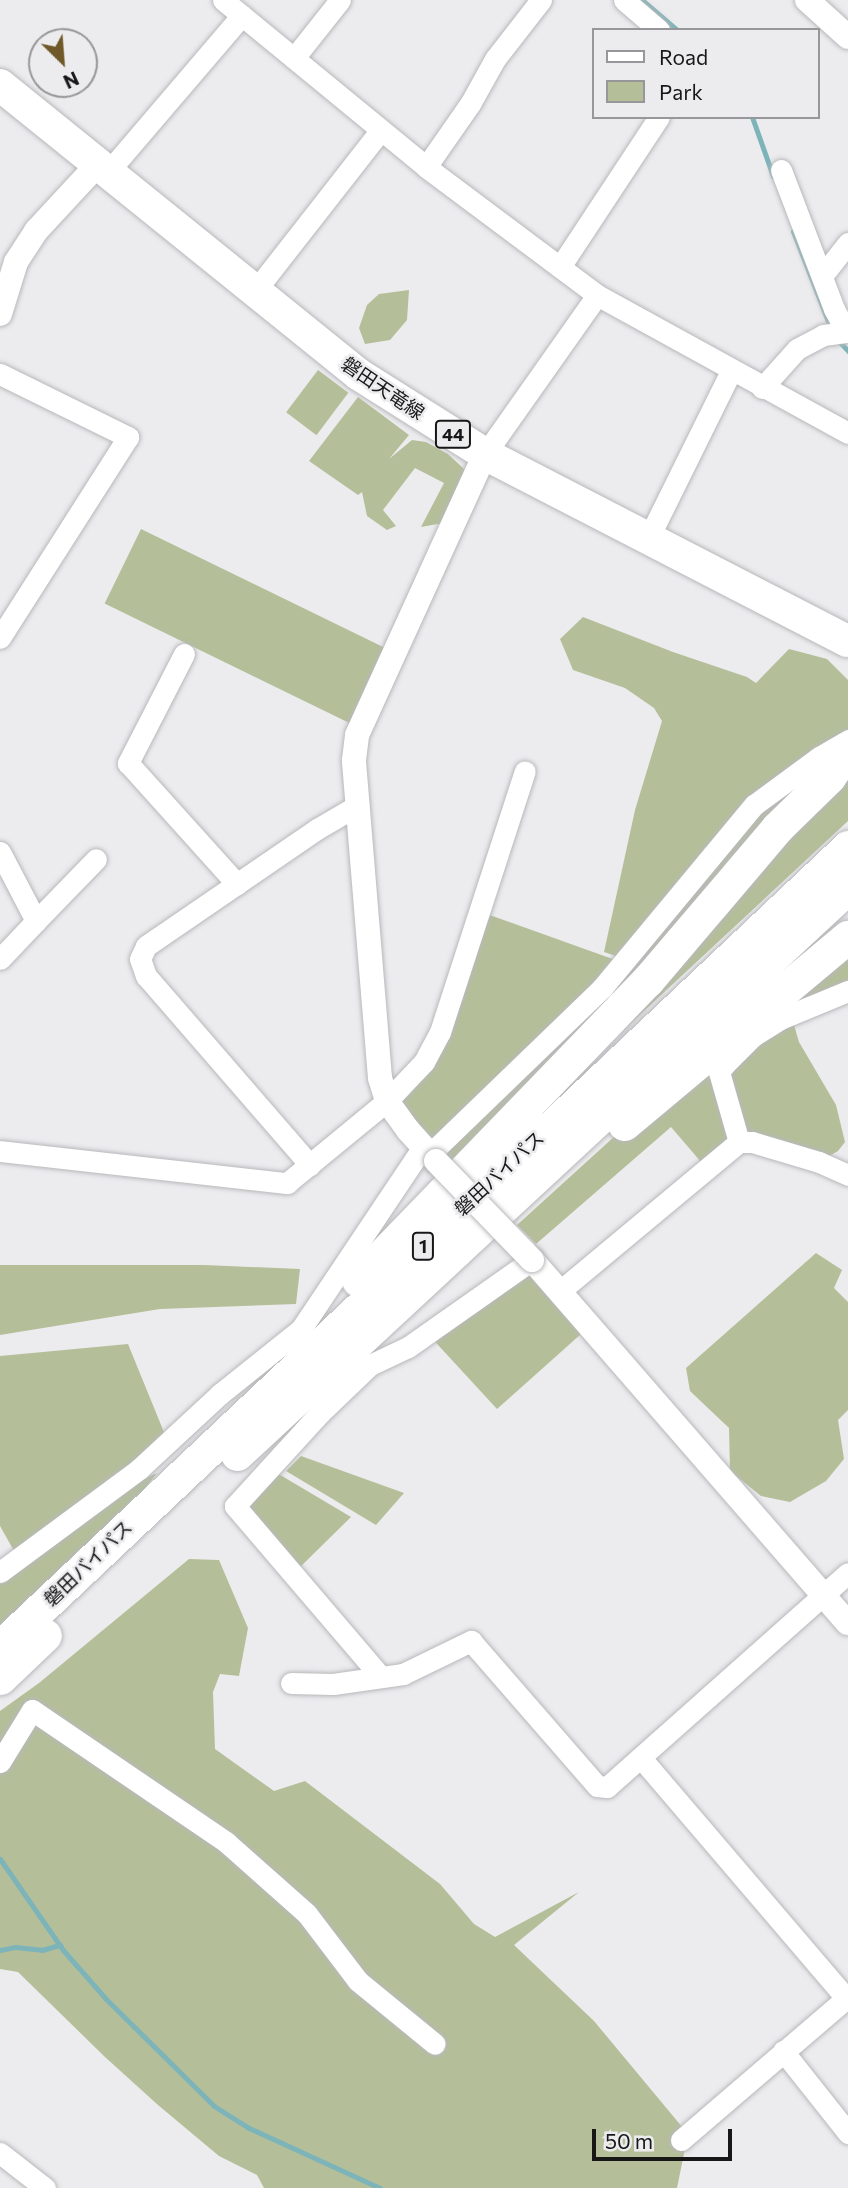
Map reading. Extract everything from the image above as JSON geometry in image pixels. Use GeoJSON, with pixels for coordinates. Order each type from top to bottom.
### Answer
{"type":"FeatureCollection","features":[{"type":"Feature","properties":{"kind":"highway"},"geometry":{"type":"LineString","coordinates":[[289,1389],[369,1265],[647,981],[777,828],[838,770],[848,750]]}},
{"type":"Feature","properties":{"kind":"highway","name":"磐田バイパス"},"geometry":{"type":"LineString","coordinates":[[0,1678],[289,1389],[848,847]]}},
{"type":"Feature","properties":{"kind":"highway","name":"磐田バイパス"},"geometry":{"type":"LineString","coordinates":[[0,1647],[848,887]]}},
{"type":"Feature","properties":{"kind":"highway","name":"1"},"geometry":{"type":"LineString","coordinates":[[289,1389],[383,1336],[640,1110],[848,937]]}},
{"type":"Feature","properties":{"kind":"main road","name":"磐田天竜線"},"geometry":{"type":"LineString","coordinates":[[0,85],[358,374],[485,454],[848,641]]}},
{"type":"Feature","properties":{"kind":"street"},"geometry":{"type":"LineString","coordinates":[[223,0],[426,167],[597,295],[848,433]]}},
{"type":"Feature","properties":{"kind":"street"},"geometry":{"type":"LineString","coordinates":[[293,58],[340,0]]}},
{"type":"Feature","properties":{"kind":"street"},"geometry":{"type":"LineString","coordinates":[[426,167],[470,104],[495,59],[541,0]]}},
{"type":"Feature","properties":{"kind":"street"},"geometry":{"type":"LineString","coordinates":[[624,0],[657,28]]}},
{"type":"Feature","properties":{"kind":"street"},"geometry":{"type":"LineString","coordinates":[[807,0],[848,37]]}},
{"type":"Feature","properties":{"kind":"street"},"geometry":{"type":"LineString","coordinates":[[0,314],[16,262],[36,231],[103,168],[242,15]]}},
{"type":"Feature","properties":{"kind":"street"},"geometry":{"type":"LineString","coordinates":[[560,267],[658,119]]}},
{"type":"Feature","properties":{"kind":"street"},"geometry":{"type":"LineString","coordinates":[[255,291],[381,130]]}},
{"type":"Feature","properties":{"kind":"street"},"geometry":{"type":"LineString","coordinates":[[762,388],[797,349],[840,333],[822,276],[781,170]]}},
{"type":"Feature","properties":{"kind":"street"},"geometry":{"type":"LineString","coordinates":[[822,276],[848,243]]}},
{"type":"Feature","properties":{"kind":"street"},"geometry":{"type":"LineString","coordinates":[[597,295],[485,454],[357,735],[354,760],[380,1078],[387,1101],[430,1154],[532,1260],[848,1623]]}},
{"type":"Feature","properties":{"kind":"street"},"geometry":{"type":"LineString","coordinates":[[648,539],[731,371]]}},
{"type":"Feature","properties":{"kind":"street"},"geometry":{"type":"LineString","coordinates":[[0,374],[128,438],[9,609],[0,638]]}},
{"type":"Feature","properties":{"kind":"street"},"geometry":{"type":"LineString","coordinates":[[184,654],[128,763],[237,884]]}},
{"type":"Feature","properties":{"kind":"street"},"geometry":{"type":"LineString","coordinates":[[2,1566],[139,1469],[220,1394],[301,1329],[430,1154],[602,988],[754,805],[819,757],[848,740]]}},
{"type":"Feature","properties":{"kind":"street"},"geometry":{"type":"LineString","coordinates":[[0,1151],[287,1183],[387,1101],[424,1062],[440,1032],[525,771]]}},
{"type":"Feature","properties":{"kind":"street"},"geometry":{"type":"LineString","coordinates":[[310,1166],[146,976],[140,960],[146,946],[317,829],[358,805]]}},
{"type":"Feature","properties":{"kind":"street"},"geometry":{"type":"LineString","coordinates":[[0,852],[36,921]]}},
{"type":"Feature","properties":{"kind":"street"},"geometry":{"type":"LineString","coordinates":[[0,959],[96,859]]}},
{"type":"Feature","properties":{"kind":"street"},"geometry":{"type":"LineString","coordinates":[[739,1142],[719,1072],[753,1036],[780,1019],[848,991]]}},
{"type":"Feature","properties":{"kind":"street"},"geometry":{"type":"LineString","coordinates":[[559,1291],[739,1142],[751,1142],[819,1162],[848,1175]]}},
{"type":"Feature","properties":{"kind":"street"},"geometry":{"type":"LineString","coordinates":[[382,1677],[235,1506],[320,1413],[370,1365],[408,1347],[532,1260]]}},
{"type":"Feature","properties":{"kind":"street"},"geometry":{"type":"LineString","coordinates":[[291,1683],[333,1684],[403,1674],[471,1641],[597,1786],[607,1787],[848,1573]]}},
{"type":"Feature","properties":{"kind":"street"},"geometry":{"type":"LineString","coordinates":[[0,1762],[32,1710],[226,1842],[307,1914],[358,1981],[435,2045]]}},
{"type":"Feature","properties":{"kind":"street"},"geometry":{"type":"LineString","coordinates":[[641,1758],[847,1997],[681,2140]]}},
{"type":"Feature","properties":{"kind":"street"},"geometry":{"type":"LineString","coordinates":[[783,2051],[848,2133]]}},
{"type":"Feature","properties":{"kind":"street"},"geometry":{"type":"LineString","coordinates":[[0,2153],[39,2186]]}},
{"type":"Feature","properties":{"kind":"green space"},"geometry":{"type":"Polygon","coordinates":[[[409,290],[407,320],[390,340],[365,344],[359,328],[367,305],[379,294],[409,290]]]}},
{"type":"Feature","properties":{"kind":"green space"},"geometry":{"type":"Polygon","coordinates":[[[318,370],[348,393],[316,435],[286,412],[318,370]]]}},
{"type":"Feature","properties":{"kind":"green space"},"geometry":{"type":"Polygon","coordinates":[[[358,397],[409,435],[389,459],[412,440],[426,442],[448,454],[464,469],[460,492],[443,523],[421,527],[444,483],[415,468],[383,510],[396,526],[387,530],[367,516],[362,492],[358,495],[309,461],[358,397]]]}},
{"type":"Feature","properties":{"kind":"green space"},"geometry":{"type":"Polygon","coordinates":[[[141,529],[394,653],[358,727],[105,604],[141,529]]]}},
{"type":"Feature","properties":{"kind":"green space"},"geometry":{"type":"Polygon","coordinates":[[[583,617],[747,677],[756,683],[789,649],[827,659],[848,680],[848,735],[459,1168],[387,1101],[426,1058],[484,913],[621,962],[625,959],[604,952],[635,810],[662,721],[654,708],[625,688],[573,670],[560,639],[583,617]]]}},
{"type":"Feature","properties":{"kind":"green space"},"geometry":{"type":"Polygon","coordinates":[[[848,772],[848,821],[602,1050],[848,772]]]}},
{"type":"Feature","properties":{"kind":"green space"},"geometry":{"type":"Polygon","coordinates":[[[848,945],[848,991],[791,1015],[799,1042],[836,1105],[845,1142],[838,1151],[819,1162],[752,1142],[707,1169],[671,1127],[536,1244],[517,1225],[692,1066],[848,945]]]}},
{"type":"Feature","properties":{"kind":"green space"},"geometry":{"type":"Polygon","coordinates":[[[816,1253],[842,1270],[834,1288],[848,1302],[848,1410],[838,1420],[844,1459],[826,1481],[790,1502],[761,1496],[730,1471],[729,1428],[690,1391],[686,1368],[816,1253]]]}},
{"type":"Feature","properties":{"kind":"green space"},"geometry":{"type":"Polygon","coordinates":[[[0,1265],[204,1265],[300,1269],[296,1304],[160,1309],[0,1335],[0,1265]]]}},
{"type":"Feature","properties":{"kind":"green space"},"geometry":{"type":"Polygon","coordinates":[[[522,1266],[590,1326],[497,1409],[427,1333],[522,1266]]]}},
{"type":"Feature","properties":{"kind":"green space"},"geometry":{"type":"Polygon","coordinates":[[[128,1344],[168,1442],[101,1497],[157,1473],[83,1568],[0,1636],[0,1572],[18,1558],[0,1526],[0,1356],[128,1344]]]}},
{"type":"Feature","properties":{"kind":"green space"},"geometry":{"type":"Polygon","coordinates":[[[301,1456],[404,1493],[376,1525],[286,1471],[301,1456]]]}},
{"type":"Feature","properties":{"kind":"green space"},"geometry":{"type":"Polygon","coordinates":[[[277,1473],[351,1517],[293,1574],[240,1513],[277,1473]]]}},
{"type":"Feature","properties":{"kind":"green space"},"geometry":{"type":"Polygon","coordinates":[[[189,1559],[219,1560],[248,1628],[239,1676],[220,1674],[213,1692],[215,1749],[274,1791],[305,1781],[440,1884],[474,1924],[495,1937],[579,1892],[514,1945],[594,2021],[688,2134],[677,2188],[264,2188],[257,2175],[219,2156],[158,2105],[18,1972],[0,1969],[0,1711],[39,1683],[189,1559]]]}},
{"type":"Feature","properties":{"kind":"waterway"},"geometry":{"type":"LineString","coordinates":[[642,0],[675,28]]}},
{"type":"Feature","properties":{"kind":"waterway"},"geometry":{"type":"LineString","coordinates":[[753,119],[773,176]]}},
{"type":"Feature","properties":{"kind":"waterway"},"geometry":{"type":"LineString","coordinates":[[793,231],[831,329]]}},
{"type":"Feature","properties":{"kind":"waterway"},"geometry":{"type":"LineString","coordinates":[[836,338],[848,351]]}},
{"type":"Feature","properties":{"kind":"waterway"},"geometry":{"type":"LineString","coordinates":[[0,1859],[63,1950],[106,1999],[214,2106],[249,2128],[380,2188]]}},
{"type":"Feature","properties":{"kind":"waterway"},"geometry":{"type":"LineString","coordinates":[[0,1950],[15,1947],[42,1950],[60,1945]]}}]}
